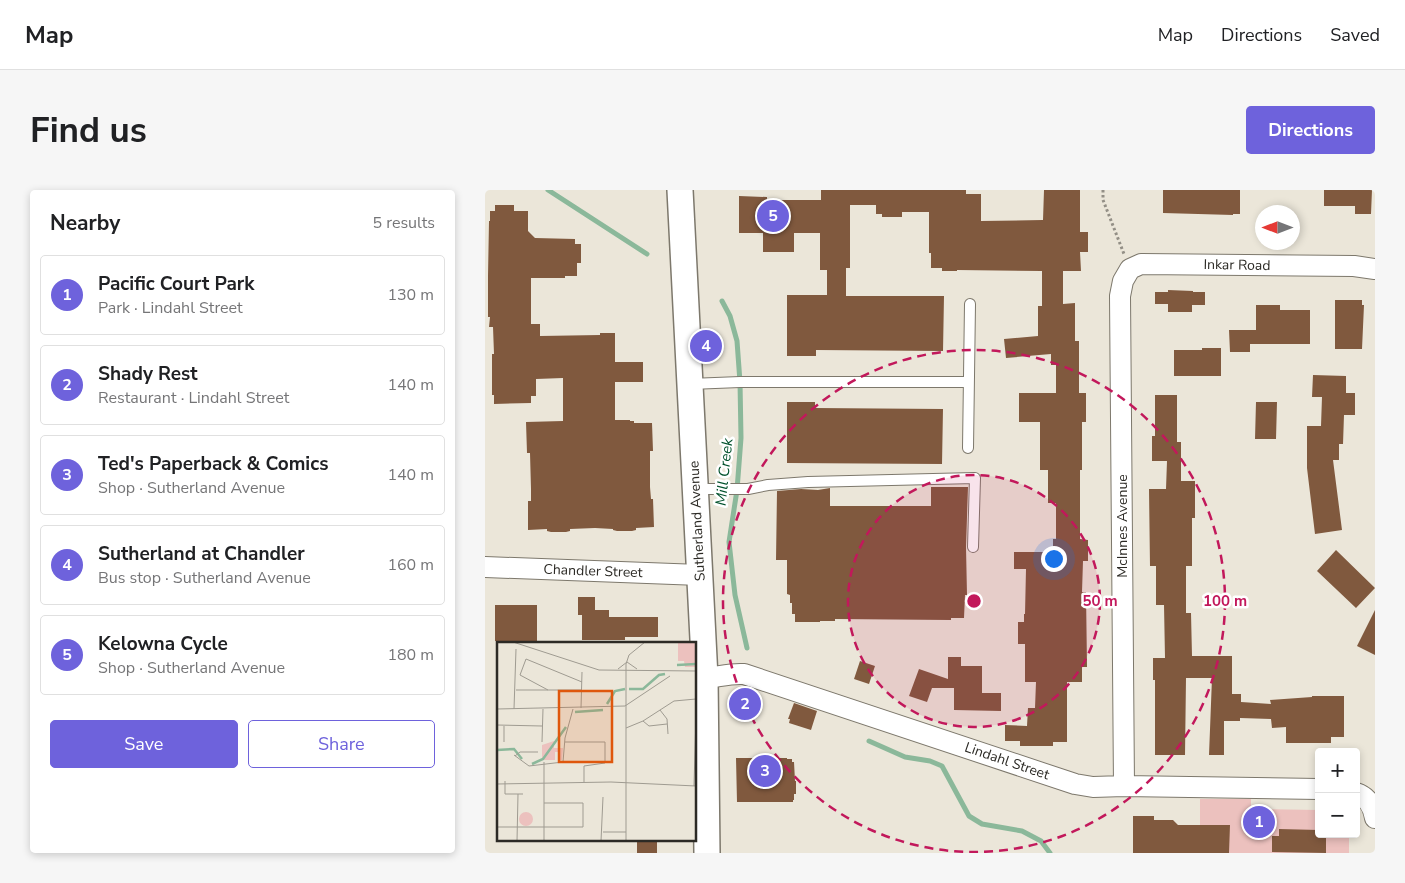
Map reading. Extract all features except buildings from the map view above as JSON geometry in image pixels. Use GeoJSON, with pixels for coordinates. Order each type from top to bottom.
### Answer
{"type":"FeatureCollection","features":[{"type":"Feature","properties":{"kind":"street","name":"Sutherland Avenue"},"geometry":{"type":"LineString","coordinates":[[680,190],[705,678],[707,853]]}},
{"type":"Feature","properties":{"kind":"street","name":"Inkar Road"},"geometry":{"type":"LineString","coordinates":[[1130,268],[1141,264],[1158,264],[1354,266],[1375,269]]}},
{"type":"Feature","properties":{"kind":"street","name":"McInnes Avenue"},"geometry":{"type":"LineString","coordinates":[[1124,786],[1120,296],[1123,281],[1130,268]]}},
{"type":"Feature","properties":{"kind":"street","name":"Chandler Street"},"geometry":{"type":"LineString","coordinates":[[485,567],[700,575]]}},
{"type":"Feature","properties":{"kind":"street","name":"Lindahl Street"},"geometry":{"type":"LineString","coordinates":[[705,678],[719,677],[732,673],[744,674],[1075,784],[1093,787],[1315,789]]}},
{"type":"Feature","properties":{"kind":"street"},"geometry":{"type":"LineString","coordinates":[[1360,794],[1373,806],[1375,818]]}},
{"type":"Feature","properties":{"kind":"lane"},"geometry":{"type":"LineString","coordinates":[[969,448],[970,304]]}},
{"type":"Feature","properties":{"kind":"lane"},"geometry":{"type":"LineString","coordinates":[[689,384],[729,382],[969,382]]}},
{"type":"Feature","properties":{"kind":"lane"},"geometry":{"type":"LineString","coordinates":[[695,489],[748,489],[800,482],[975,478],[973,548]]}},
{"type":"Feature","properties":{"kind":"path"},"geometry":{"type":"LineString","coordinates":[[1103,190],[1103,200],[1130,268]]}},
{"type":"Feature","properties":{"kind":"shaded area"},"geometry":{"type":"Polygon","coordinates":[[[1200,799],[1251,799],[1251,809],[1315,810],[1315,838],[1349,838],[1349,853],[1200,853],[1200,799]]]}},
{"type":"Feature","properties":{"kind":"waterway","name":"Mill Creek"},"geometry":{"type":"LineString","coordinates":[[548,190],[647,254]]}},
{"type":"Feature","properties":{"kind":"waterway","name":"Mill Creek"},"geometry":{"type":"LineString","coordinates":[[722,301],[730,316],[737,341],[740,382],[741,438],[737,490],[729,542],[735,595],[747,648]]}},
{"type":"Feature","properties":{"kind":"waterway","name":"Mill Creek"},"geometry":{"type":"LineString","coordinates":[[869,741],[905,757],[930,761],[942,766],[969,816],[982,824],[1022,831],[1041,841],[1050,853]]}},
{"type":"Feature","properties":{"kind":"place","name":"Kelowna Cycle"},"geometry":{"type":"Point","coordinates":[773,216]}},
{"type":"Feature","properties":{"kind":"place","name":"Sutherland at Chandler"},"geometry":{"type":"Point","coordinates":[706,346]}},
{"type":"Feature","properties":{"kind":"place","name":"Shady Rest"},"geometry":{"type":"Point","coordinates":[745,704]}},
{"type":"Feature","properties":{"kind":"place","name":"Ted's Paperback & Comics"},"geometry":{"type":"Point","coordinates":[765,771]}},
{"type":"Feature","properties":{"kind":"place","name":"Pacific Court Park"},"geometry":{"type":"Point","coordinates":[1259,822]}}]}
